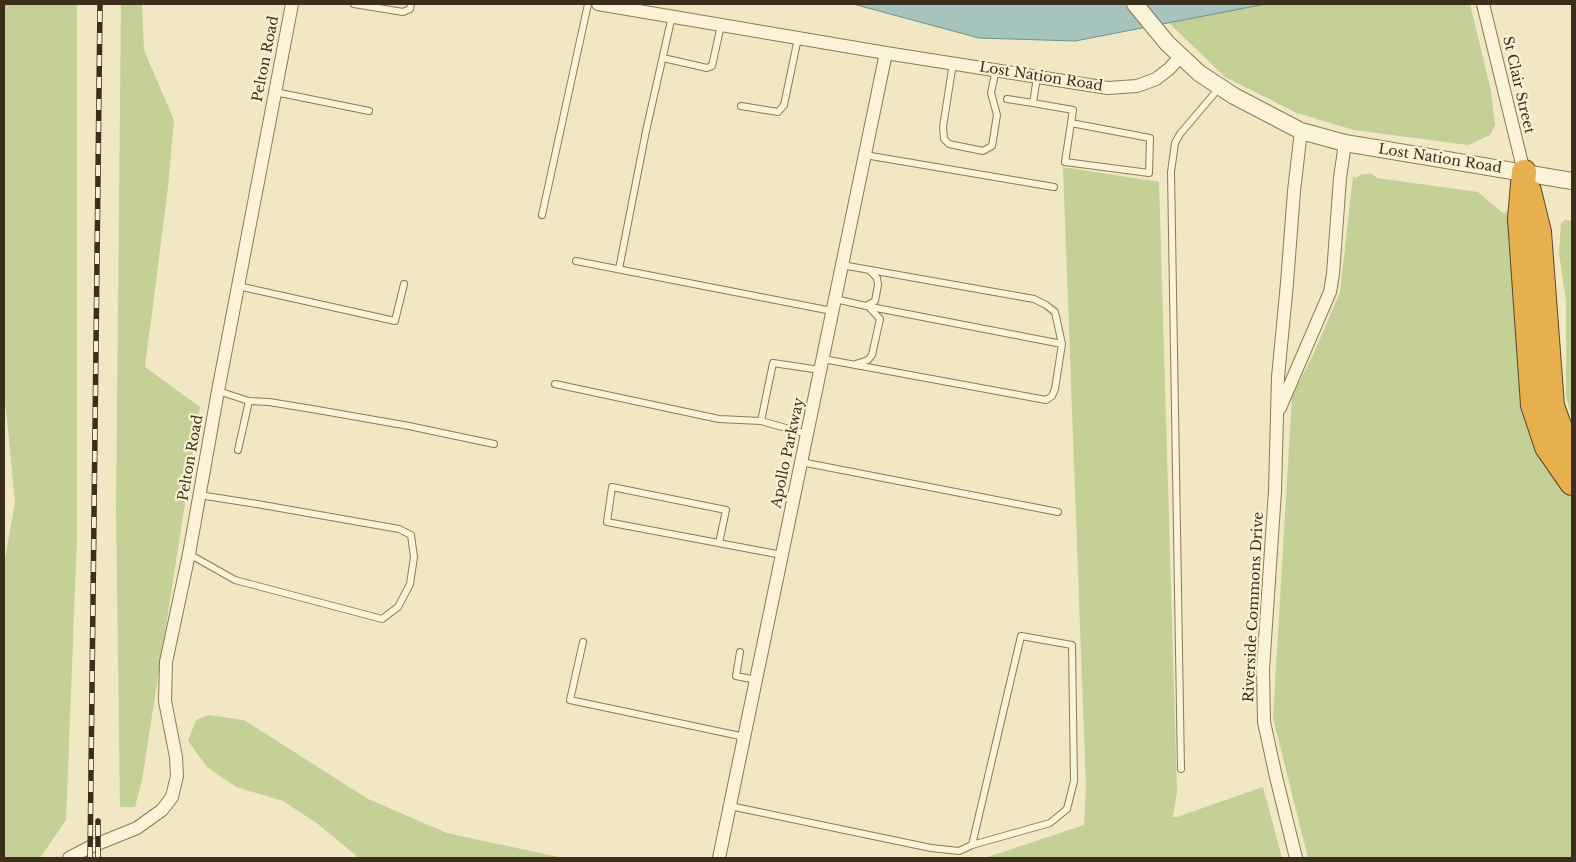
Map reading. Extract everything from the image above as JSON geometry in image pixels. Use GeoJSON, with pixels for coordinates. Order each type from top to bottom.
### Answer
{"type":"FeatureCollection","features":[{"type":"Feature","properties":{"kind":"highway"},"geometry":{"type":"LineString","coordinates":[[1524,172],[1539,232],[1552,406],[1572,461]]}},
{"type":"Feature","properties":{"kind":"highway"},"geometry":{"type":"LineString","coordinates":[[1524,172],[1520,219],[1533,405],[1547,447],[1572,483]]}},
{"type":"Feature","properties":{"kind":"street","name":"Pelton Road"},"geometry":{"type":"LineString","coordinates":[[68,858],[137,828],[162,810],[172,797],[177,776],[176,757],[165,701],[166,662],[189,554],[292,4]]}},
{"type":"Feature","properties":{"kind":"street","name":"Lost Nation Road"},"geometry":{"type":"LineString","coordinates":[[598,4],[886,53],[1108,88],[1137,86],[1156,79],[1180,57],[1220,87],[1262,112],[1301,131],[1345,144],[1572,181]]}},
{"type":"Feature","properties":{"kind":"street"},"geometry":{"type":"LineString","coordinates":[[1135,4],[1180,57]]}},
{"type":"Feature","properties":{"kind":"street","name":"St Clair Street"},"geometry":{"type":"LineString","coordinates":[[1483,4],[1524,172]]}},
{"type":"Feature","properties":{"kind":"street","name":"Apollo Parkway"},"geometry":{"type":"LineString","coordinates":[[719,858],[886,53]]}},
{"type":"Feature","properties":{"kind":"street","name":"Riverside Commons Drive"},"geometry":{"type":"LineString","coordinates":[[1296,858],[1264,722],[1263,669],[1279,367],[1301,131]]}},
{"type":"Feature","properties":{"kind":"street","name":"Riverside Commons Drive"},"geometry":{"type":"LineString","coordinates":[[1278,413],[1330,292],[1340,178],[1345,144]]}},
{"type":"Feature","properties":{"kind":"lane"},"geometry":{"type":"LineString","coordinates":[[354,4],[403,12],[410,9],[411,4]]}},
{"type":"Feature","properties":{"kind":"lane"},"geometry":{"type":"LineString","coordinates":[[542,215],[588,4]]}},
{"type":"Feature","properties":{"kind":"lane"},"geometry":{"type":"LineString","coordinates":[[619,269],[646,131],[672,16]]}},
{"type":"Feature","properties":{"kind":"lane"},"geometry":{"type":"LineString","coordinates":[[663,58],[708,68],[712,66],[721,25]]}},
{"type":"Feature","properties":{"kind":"lane"},"geometry":{"type":"LineString","coordinates":[[741,106],[778,112],[784,105],[798,38]]}},
{"type":"Feature","properties":{"kind":"lane"},"geometry":{"type":"LineString","coordinates":[[953,63],[943,127],[944,139],[949,144],[983,150],[992,146],[996,123],[997,115],[991,93],[996,69]]}},
{"type":"Feature","properties":{"kind":"lane"},"geometry":{"type":"LineString","coordinates":[[1033,103],[1037,77]]}},
{"type":"Feature","properties":{"kind":"lane"},"geometry":{"type":"LineString","coordinates":[[1182,768],[1171,172],[1176,143],[1180,134],[1220,87]]}},
{"type":"Feature","properties":{"kind":"lane"},"geometry":{"type":"LineString","coordinates":[[275,92],[369,111]]}},
{"type":"Feature","properties":{"kind":"lane"},"geometry":{"type":"LineString","coordinates":[[1007,99],[1073,110],[1071,123],[1065,162],[1149,173],[1150,138],[1071,123]]}},
{"type":"Feature","properties":{"kind":"lane"},"geometry":{"type":"LineString","coordinates":[[864,155],[1054,187]]}},
{"type":"Feature","properties":{"kind":"lane"},"geometry":{"type":"LineString","coordinates":[[576,261],[834,305],[866,306],[1062,344]]}},
{"type":"Feature","properties":{"kind":"lane"},"geometry":{"type":"LineString","coordinates":[[761,421],[773,363],[855,365],[1046,400],[1052,396],[1055,389],[1062,344],[1055,312],[1046,305],[1034,299],[842,265]]}},
{"type":"Feature","properties":{"kind":"lane"},"geometry":{"type":"LineString","coordinates":[[866,306],[876,301],[878,285],[877,278],[868,270]]}},
{"type":"Feature","properties":{"kind":"lane"},"geometry":{"type":"LineString","coordinates":[[238,286],[395,321],[404,284]]}},
{"type":"Feature","properties":{"kind":"lane"},"geometry":{"type":"LineString","coordinates":[[855,365],[868,360],[872,356],[880,319],[877,314],[866,306]]}},
{"type":"Feature","properties":{"kind":"lane"},"geometry":{"type":"LineString","coordinates":[[555,384],[719,419],[761,421],[807,434]]}},
{"type":"Feature","properties":{"kind":"lane"},"geometry":{"type":"LineString","coordinates":[[218,391],[248,401],[269,402],[312,409],[409,426],[494,444]]}},
{"type":"Feature","properties":{"kind":"lane"},"geometry":{"type":"LineString","coordinates":[[238,450],[248,401]]}},
{"type":"Feature","properties":{"kind":"lane"},"geometry":{"type":"LineString","coordinates":[[801,462],[1058,512]]}},
{"type":"Feature","properties":{"kind":"lane"},"geometry":{"type":"LineString","coordinates":[[720,543],[726,510],[612,487],[606,522],[782,555]]}},
{"type":"Feature","properties":{"kind":"lane"},"geometry":{"type":"LineString","coordinates":[[189,554],[235,580],[382,619],[398,607],[410,584],[414,557],[411,534],[399,529],[199,495]]}},
{"type":"Feature","properties":{"kind":"lane"},"geometry":{"type":"LineString","coordinates":[[730,806],[931,848],[959,851],[972,845],[1050,823],[1067,809],[1074,781],[1072,646],[1021,636],[972,845]]}},
{"type":"Feature","properties":{"kind":"lane"},"geometry":{"type":"LineString","coordinates":[[583,642],[570,700],[744,737]]}},
{"type":"Feature","properties":{"kind":"lane"},"geometry":{"type":"LineString","coordinates":[[740,652],[736,676],[756,680]]}},
{"type":"Feature","properties":{"kind":"green space"},"geometry":{"type":"Polygon","coordinates":[[[4,4],[77,4],[77,536],[66,820],[40,858],[4,858],[4,564],[15,502],[4,390],[4,4]]]}},
{"type":"Feature","properties":{"kind":"green space"},"geometry":{"type":"Polygon","coordinates":[[[121,4],[142,4],[144,50],[174,120],[168,187],[145,367],[200,407],[142,780],[135,807],[120,807],[116,508],[121,4]]]}},
{"type":"Feature","properties":{"kind":"green space"},"geometry":{"type":"Polygon","coordinates":[[[1266,4],[1470,4],[1491,91],[1495,125],[1490,135],[1468,145],[1354,130],[1297,113],[1225,77],[1169,23],[1266,4]]]}},
{"type":"Feature","properties":{"kind":"green space"},"geometry":{"type":"Polygon","coordinates":[[[1063,167],[1159,182],[1177,792],[1173,817],[1263,787],[1282,858],[985,858],[1084,825],[1086,788],[1063,167]]]}},
{"type":"Feature","properties":{"kind":"green space"},"geometry":{"type":"Polygon","coordinates":[[[1362,174],[1372,174],[1377,178],[1478,192],[1504,214],[1508,210],[1562,487],[1572,496],[1572,858],[1308,858],[1273,718],[1292,396],[1313,355],[1340,292],[1353,176],[1356,178],[1362,174]]]}},
{"type":"Feature","properties":{"kind":"green space"},"geometry":{"type":"Polygon","coordinates":[[[1565,220],[1572,221],[1572,419],[1566,396],[1566,301],[1559,253],[1561,223],[1565,220]]]}},
{"type":"Feature","properties":{"kind":"green space"},"geometry":{"type":"Polygon","coordinates":[[[209,715],[244,720],[368,799],[447,833],[563,858],[359,858],[318,824],[283,801],[236,787],[207,767],[188,741],[196,720],[209,715]]]}},
{"type":"Feature","properties":{"kind":"water"},"geometry":{"type":"Polygon","coordinates":[[[853,4],[1266,4],[1075,41],[979,38],[853,4]]]}},
{"type":"Feature","properties":{"kind":"railway"},"geometry":{"type":"LineString","coordinates":[[90,858],[100,4]]}},
{"type":"Feature","properties":{"kind":"railway"},"geometry":{"type":"LineString","coordinates":[[98,821],[98,858]]}}]}
